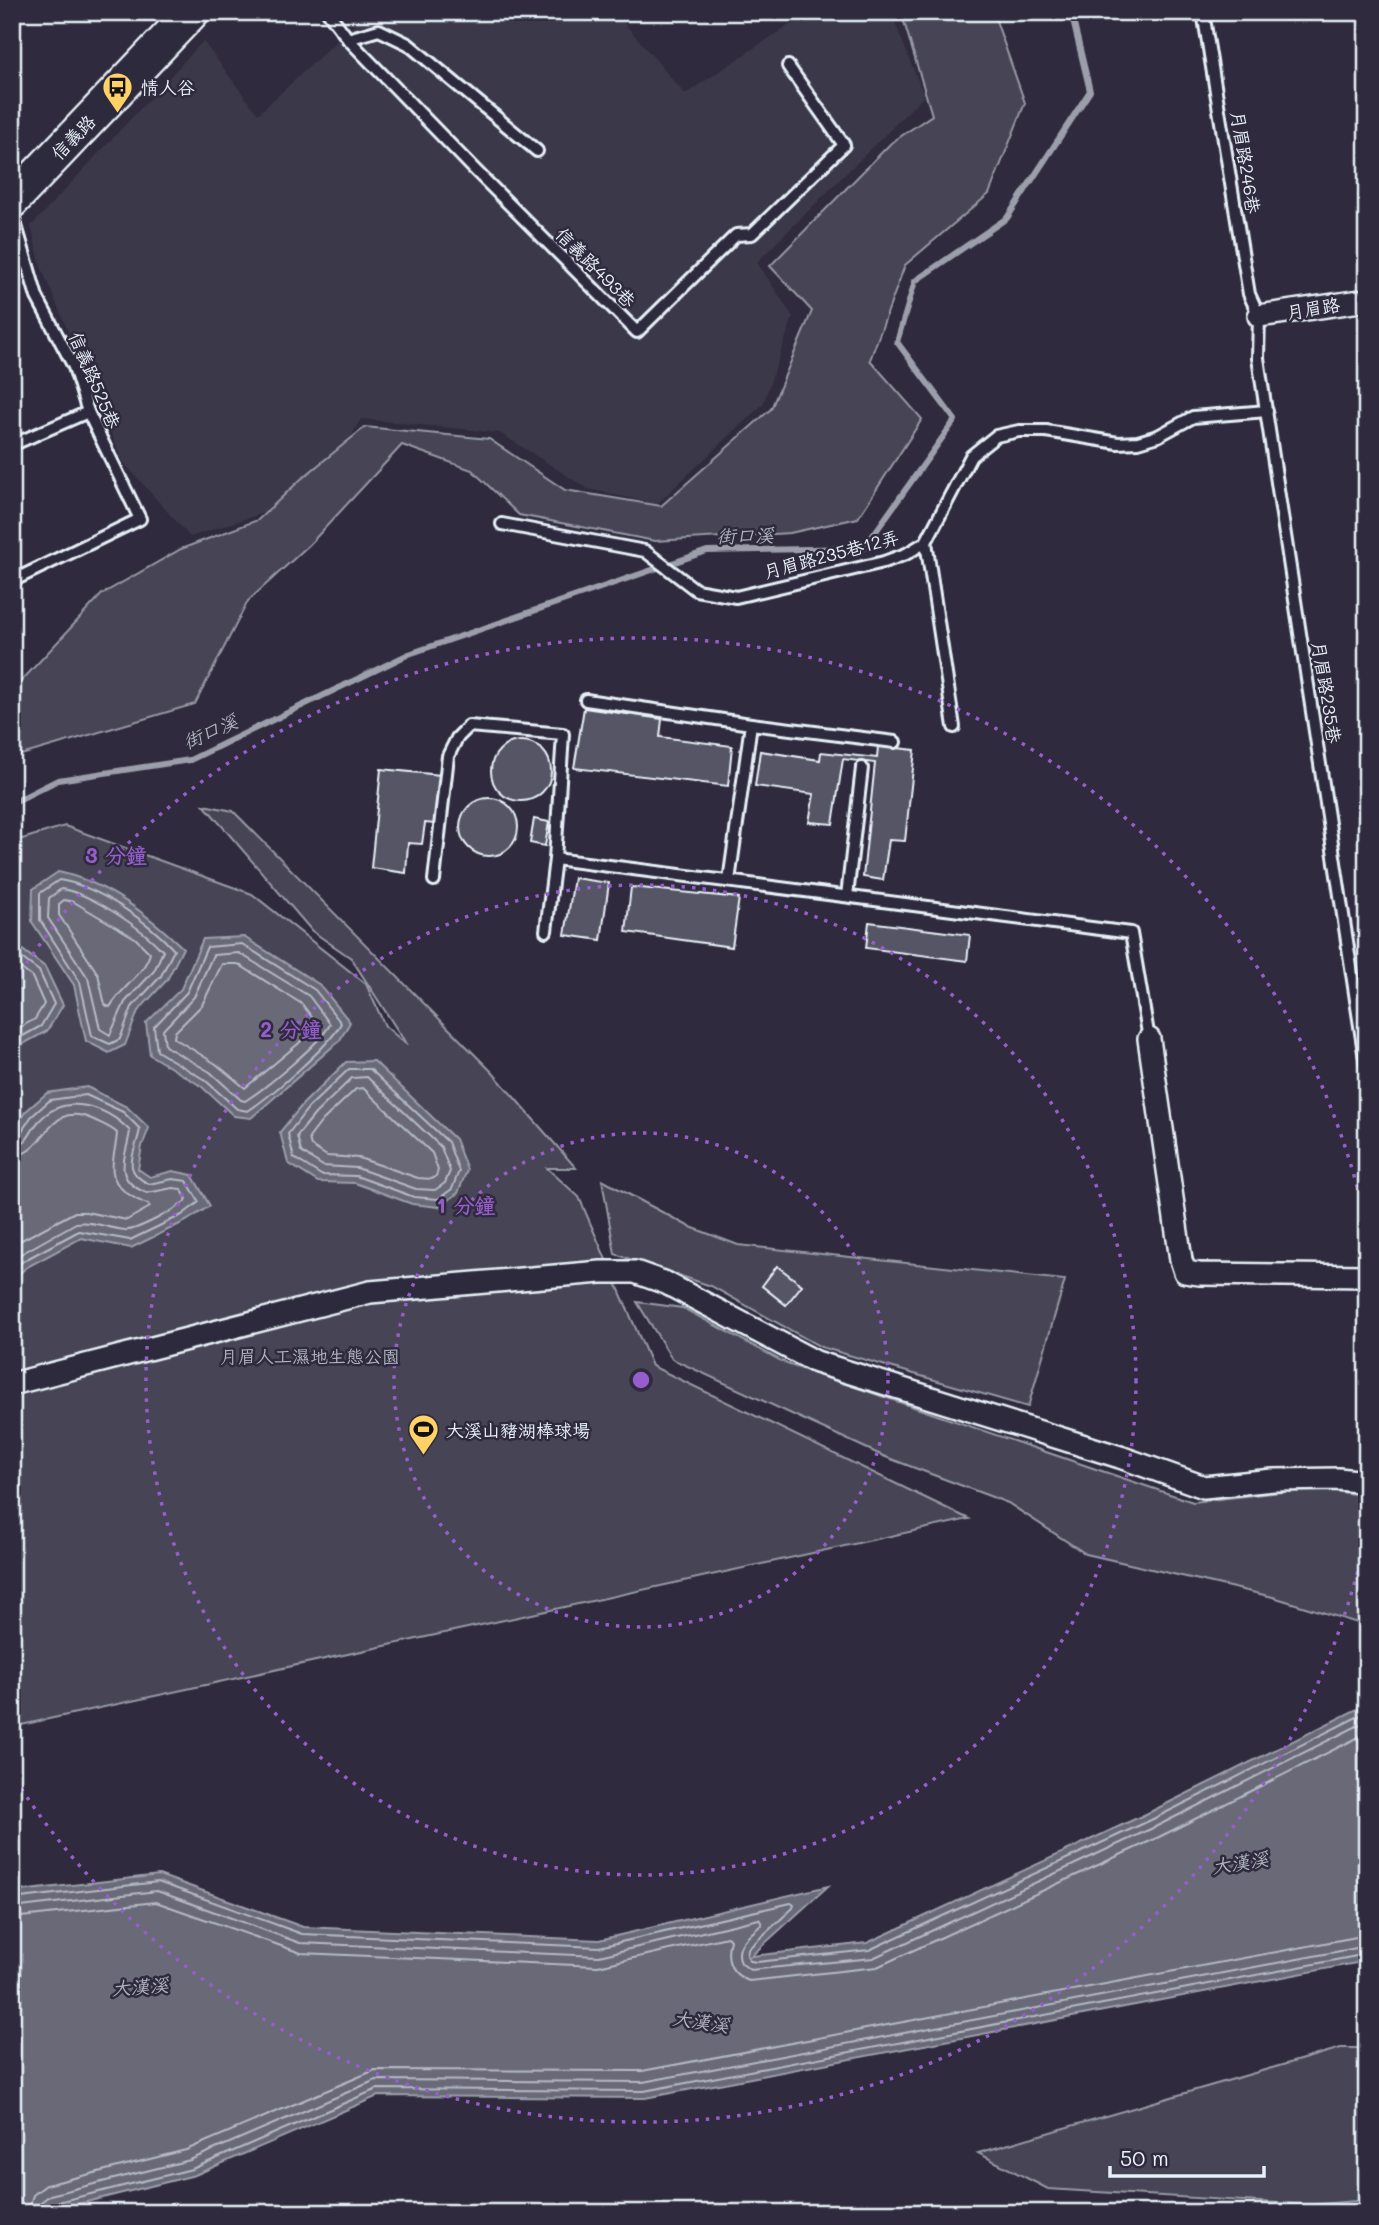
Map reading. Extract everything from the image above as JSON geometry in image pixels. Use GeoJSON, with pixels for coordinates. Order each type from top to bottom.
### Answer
{"type":"FeatureCollection","features":[{"type":"Feature","properties":{"kind":"main road","name":"信義路"},"geometry":{"type":"LineString","coordinates":[[12,173],[181,14]]}},
{"type":"Feature","properties":{"kind":"main road","name":"信義路"},"geometry":{"type":"LineString","coordinates":[[12,201],[181,14]]}},
{"type":"Feature","properties":{"kind":"street","name":"月眉路"},"geometry":{"type":"LineString","coordinates":[[1259,316],[1367,300]]}},
{"type":"Feature","properties":{"kind":"street"},"geometry":{"type":"LineString","coordinates":[[1149,1039],[1181,1260],[1185,1272],[1367,1276]]}},
{"type":"Feature","properties":{"kind":"street"},"geometry":{"type":"LineString","coordinates":[[12,1384],[370,1292],[601,1272],[635,1272],[666,1283],[816,1362],[1120,1457],[1204,1488],[1273,1480],[1338,1479],[1367,1482]]}},
{"type":"Feature","properties":{"kind":"lane","name":"信義路493巷"},"geometry":{"type":"LineString","coordinates":[[328,12],[348,39],[558,255],[637,332],[737,235],[752,234],[844,145],[788,66]]}},
{"type":"Feature","properties":{"kind":"lane","name":"月眉路246巷"},"geometry":{"type":"LineString","coordinates":[[1203,12],[1249,293],[1259,316]]}},
{"type":"Feature","properties":{"kind":"lane"},"geometry":{"type":"LineString","coordinates":[[348,39],[379,30],[408,44],[537,151]]}},
{"type":"Feature","properties":{"kind":"lane","name":"信義路525巷"},"geometry":{"type":"LineString","coordinates":[[12,212],[37,297],[74,367],[88,412],[139,519],[12,581]]}},
{"type":"Feature","properties":{"kind":"lane","name":"月眉路235巷"},"geometry":{"type":"LineString","coordinates":[[1259,316],[1258,358],[1367,1072]]}},
{"type":"Feature","properties":{"kind":"lane","name":"月眉路235巷12弄"},"geometry":{"type":"LineString","coordinates":[[502,524],[645,551],[696,590],[736,597],[884,562],[906,554],[926,542],[971,456],[996,436],[1019,431],[1046,431],[1118,443],[1138,442],[1158,436],[1193,417],[1267,411]]}},
{"type":"Feature","properties":{"kind":"lane"},"geometry":{"type":"LineString","coordinates":[[12,445],[88,412]]}},
{"type":"Feature","properties":{"kind":"lane"},"geometry":{"type":"LineString","coordinates":[[926,542],[954,727]]}},
{"type":"Feature","properties":{"kind":"lane"},"geometry":{"type":"LineString","coordinates":[[586,700],[895,741]]}},
{"type":"Feature","properties":{"kind":"lane"},"geometry":{"type":"LineString","coordinates":[[729,881],[751,724]]}},
{"type":"Feature","properties":{"kind":"lane"},"geometry":{"type":"LineString","coordinates":[[434,880],[448,756],[457,738],[469,726],[564,734],[555,859],[546,931]]}},
{"type":"Feature","properties":{"kind":"lane"},"geometry":{"type":"LineString","coordinates":[[847,896],[862,768]]}},
{"type":"Feature","properties":{"kind":"lane"},"geometry":{"type":"LineString","coordinates":[[555,859],[1131,933],[1149,1039]]}},
{"type":"Feature","properties":{"kind":"shaded area"},"geometry":{"type":"Polygon","coordinates":[[[368,12],[615,12],[685,94],[787,26],[818,12],[891,12],[924,96],[757,262],[793,317],[763,404],[657,504],[588,489],[500,433],[361,419],[318,495],[190,537],[123,462],[41,267],[31,226],[203,41],[258,114],[368,12]]]}},
{"type":"Feature","properties":{"kind":"green space"},"geometry":{"type":"Polygon","coordinates":[[[901,12],[993,12],[1025,103],[989,194],[905,265],[870,360],[922,419],[858,518],[790,533],[655,541],[519,515],[472,470],[402,445],[310,544],[248,601],[195,704],[18,756],[12,691],[102,594],[181,549],[258,520],[300,480],[365,427],[489,439],[565,490],[661,506],[771,409],[812,311],[770,266],[891,143],[932,115],[901,12]]]}},
{"type":"Feature","properties":{"kind":"green space","name":"月眉人工濕地生態公園"},"geometry":{"type":"Polygon","coordinates":[[[204,805],[233,811],[492,1072],[576,1168],[547,1168],[579,1197],[652,1366],[969,1519],[12,1727],[12,842],[65,826],[252,894],[366,984],[385,1026],[407,1045],[351,958],[312,931],[204,805]]]}},
{"type":"Feature","properties":{"kind":"green space"},"geometry":{"type":"Polygon","coordinates":[[[602,1180],[688,1226],[738,1245],[1065,1280],[1028,1407],[821,1347],[711,1286],[615,1254],[602,1180]]]}},
{"type":"Feature","properties":{"kind":"green space"},"geometry":{"type":"Polygon","coordinates":[[[637,1302],[683,1308],[787,1364],[1193,1502],[1316,1488],[1367,1496],[1367,1626],[1273,1597],[1086,1554],[1008,1503],[883,1456],[672,1359],[637,1302]]]}},
{"type":"Feature","properties":{"kind":"green space"},"geometry":{"type":"Polygon","coordinates":[[[1341,2048],[1367,2048],[1367,2200],[1309,2205],[1048,2189],[978,2153],[1341,2048]]]}},
{"type":"Feature","properties":{"kind":"water"},"geometry":{"type":"Polygon","coordinates":[[[58,872],[93,883],[126,901],[183,948],[167,980],[138,1011],[125,1045],[109,1053],[86,1041],[74,985],[32,922],[33,889],[58,872]]]}},
{"type":"Feature","properties":{"kind":"water"},"geometry":{"type":"Polygon","coordinates":[[[244,937],[320,985],[350,1022],[340,1040],[251,1118],[234,1116],[201,1086],[150,1055],[146,1023],[181,989],[203,939],[244,937]]]}},
{"type":"Feature","properties":{"kind":"water"},"geometry":{"type":"Polygon","coordinates":[[[12,942],[45,967],[63,1005],[47,1031],[12,1050],[12,942]]]}},
{"type":"Feature","properties":{"kind":"water"},"geometry":{"type":"Polygon","coordinates":[[[374,1061],[455,1139],[467,1170],[458,1193],[439,1207],[412,1204],[355,1183],[318,1182],[288,1163],[280,1132],[303,1104],[346,1062],[374,1061]]]}},
{"type":"Feature","properties":{"kind":"water"},"geometry":{"type":"Polygon","coordinates":[[[87,1087],[127,1107],[149,1128],[138,1169],[150,1177],[173,1171],[192,1175],[210,1206],[131,1248],[81,1238],[27,1267],[12,1280],[12,1135],[25,1112],[47,1093],[87,1087]]]}},
{"type":"Feature","properties":{"kind":"water","name":"大漢溪"},"geometry":{"type":"Polygon","coordinates":[[[1367,1704],[1367,1961],[645,2098],[378,2096],[195,2175],[42,2213],[12,2213],[12,1892],[159,1875],[303,1927],[599,1940],[828,1886],[751,1956],[867,1943],[1148,1813],[1367,1704]]]}},
{"type":"Feature","properties":{"kind":"building"},"geometry":{"type":"Polygon","coordinates":[[[584,708],[662,719],[660,737],[732,746],[728,786],[574,768],[584,708]]]}},
{"type":"Feature","properties":{"kind":"building"},"geometry":{"type":"Polygon","coordinates":[[[515,741],[527,741],[546,754],[551,771],[549,783],[538,796],[527,801],[515,801],[496,788],[491,777],[491,765],[504,746],[515,741]]]}},
{"type":"Feature","properties":{"kind":"building"},"geometry":{"type":"Polygon","coordinates":[[[878,746],[915,750],[905,841],[889,840],[883,880],[863,877],[875,763],[843,759],[833,824],[809,822],[814,794],[755,786],[760,751],[820,760],[821,752],[877,758],[878,746]]]}},
{"type":"Feature","properties":{"kind":"building"},"geometry":{"type":"Polygon","coordinates":[[[381,769],[440,775],[435,824],[425,823],[422,844],[408,843],[406,873],[371,868],[381,769]]]}},
{"type":"Feature","properties":{"kind":"building"},"geometry":{"type":"Polygon","coordinates":[[[483,798],[495,798],[510,806],[518,821],[518,833],[510,848],[495,856],[483,856],[468,848],[460,833],[460,821],[468,806],[483,798]]]}},
{"type":"Feature","properties":{"kind":"building"},"geometry":{"type":"Polygon","coordinates":[[[534,819],[549,822],[545,846],[530,843],[534,819]]]}},
{"type":"Feature","properties":{"kind":"building"},"geometry":{"type":"Polygon","coordinates":[[[574,878],[609,883],[601,940],[565,935],[574,878]]]}},
{"type":"Feature","properties":{"kind":"building"},"geometry":{"type":"Polygon","coordinates":[[[631,887],[739,898],[732,947],[626,932],[631,887]]]}},
{"type":"Feature","properties":{"kind":"building"},"geometry":{"type":"Polygon","coordinates":[[[869,922],[970,935],[967,961],[866,948],[869,922]]]}},
{"type":"Feature","properties":{"kind":"building"},"geometry":{"type":"Polygon","coordinates":[[[777,1266],[802,1285],[786,1305],[762,1286],[777,1266]]]}},
{"type":"Feature","properties":{"kind":"waterway","name":"街口溪"},"geometry":{"type":"LineString","coordinates":[[12,803],[58,780],[190,760],[409,654],[707,551],[864,548],[955,420],[897,342],[915,281],[1007,218],[1090,91],[1071,12]]}},
{"type":"Feature","properties":{"kind":"place","name":"情人谷"},"geometry":{"type":"Point","coordinates":[118,114]}},
{"type":"Feature","properties":{"kind":"place","name":"大溪山豬湖棒球場"},"geometry":{"type":"Point","coordinates":[423,1457]}}]}
